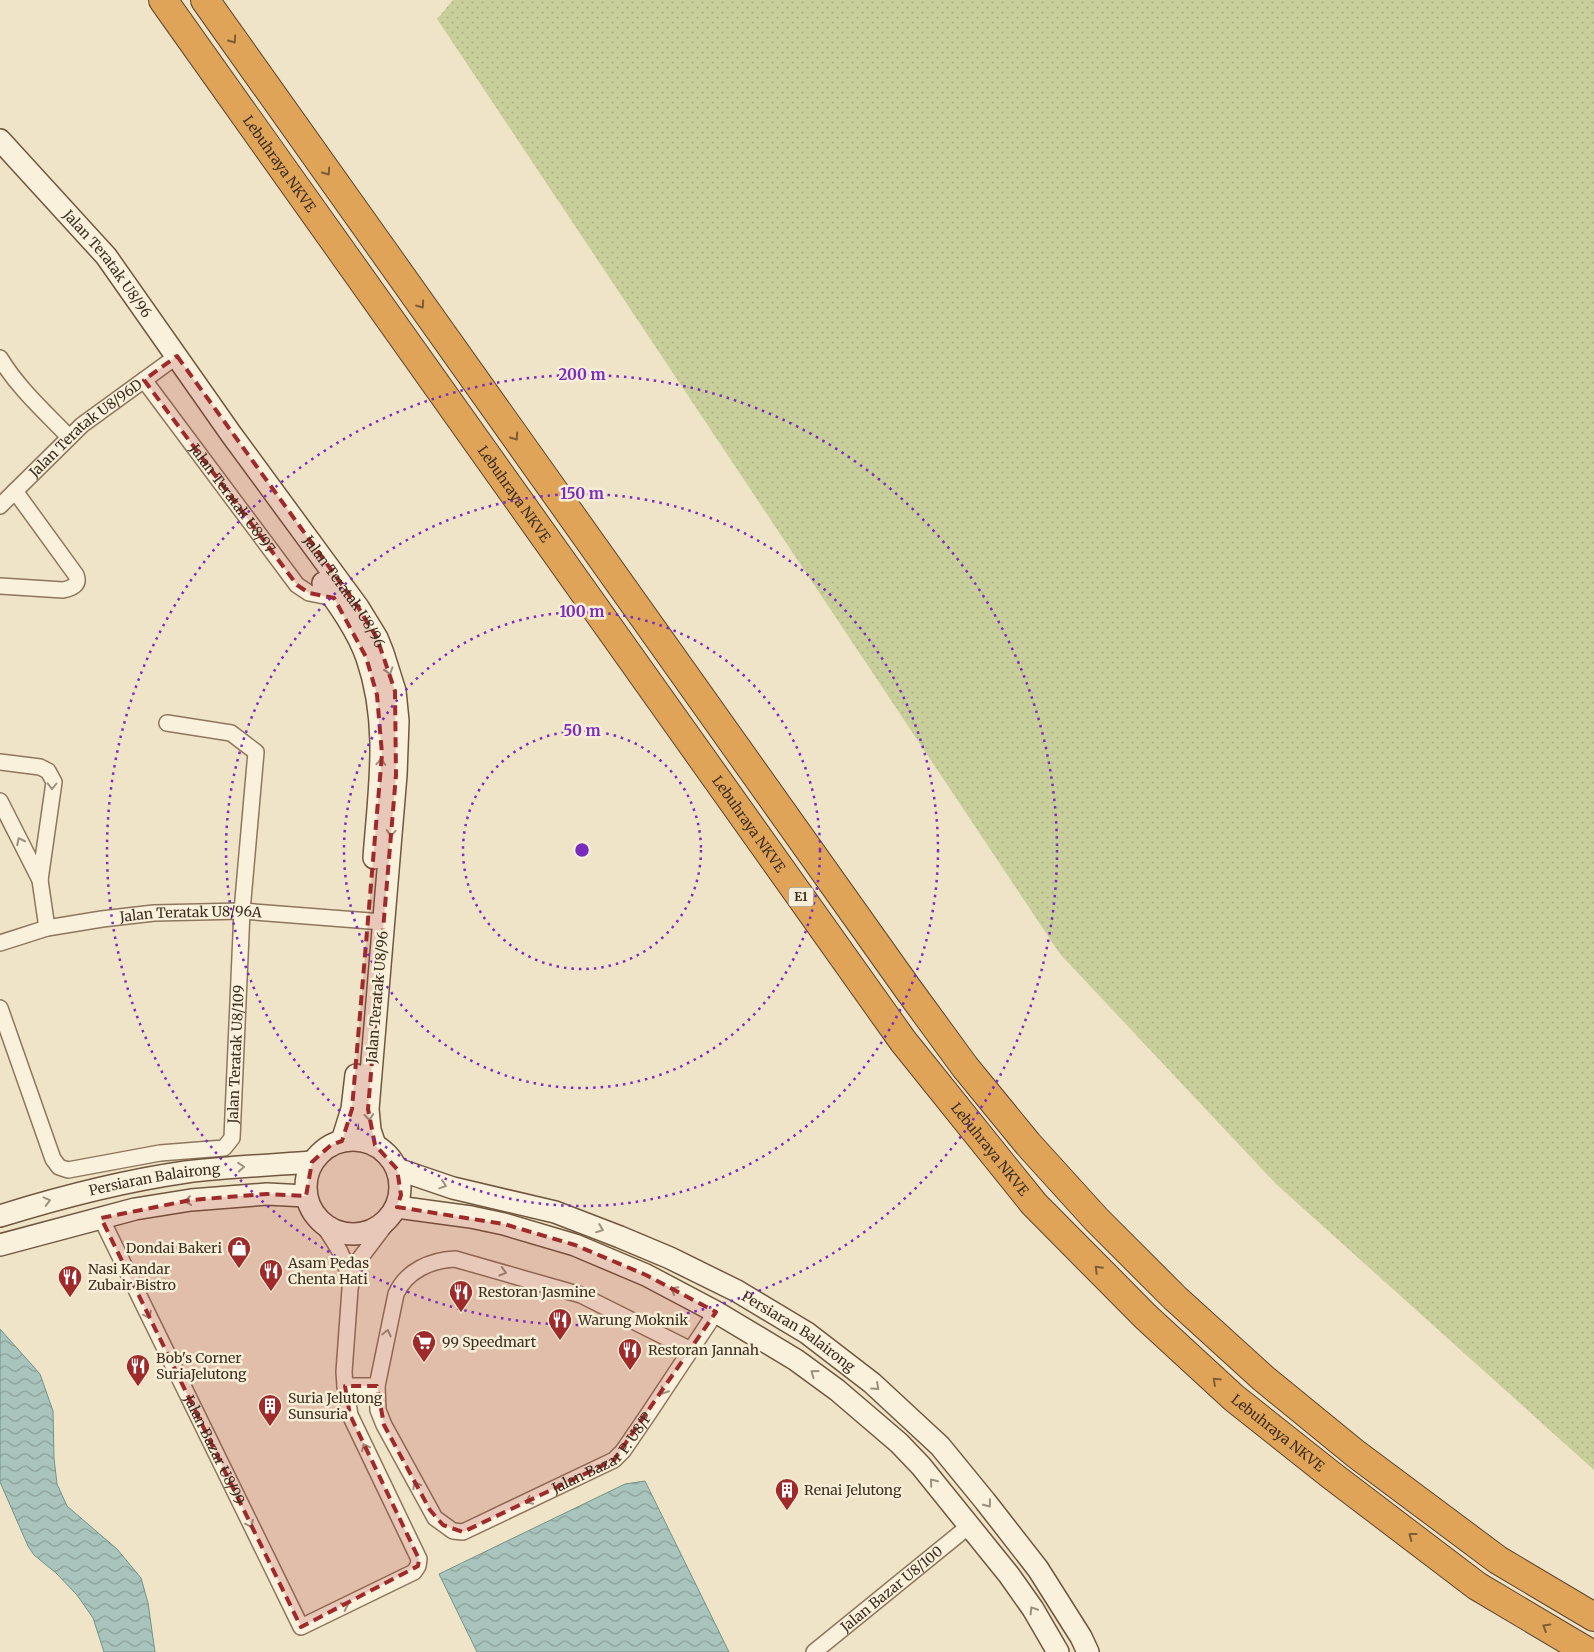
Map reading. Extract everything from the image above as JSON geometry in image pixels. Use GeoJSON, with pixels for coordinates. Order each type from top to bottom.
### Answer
{"type":"FeatureCollection","features":[{"type":"Feature","properties":{"kind":"highway","name":"Lebuhraya NKVE"},"geometry":{"type":"LineString","coordinates":[[163,0],[903,1042],[1034,1204],[1146,1317],[1234,1398],[1331,1475],[1477,1586],[1588,1652]]}},
{"type":"Feature","properties":{"kind":"highway","name":"E1"},"geometry":{"type":"LineString","coordinates":[[205,0],[902,981],[965,1067],[1028,1144],[1096,1219],[1175,1298],[1263,1378],[1356,1454],[1498,1560],[1594,1617]]}},
{"type":"Feature","properties":{"kind":"street","name":"Jalan Teratak U8/96"},"geometry":{"type":"LineString","coordinates":[[0,140],[106,256],[172,360],[334,598],[366,657],[377,695],[381,723],[382,754],[368,1109],[370,1130],[375,1145]]}},
{"type":"Feature","properties":{"kind":"street","name":"Jalan Teratak U8/96"},"geometry":{"type":"LineString","coordinates":[[0,158],[79,244],[231,434],[358,607],[377,638],[383,653],[395,691],[398,721],[396,775],[355,1095],[342,1141]]}},
{"type":"Feature","properties":{"kind":"street"},"geometry":{"type":"LineString","coordinates":[[0,358],[6,369],[27,394],[69,437]]}},
{"type":"Feature","properties":{"kind":"street","name":"Jalan Teratak U8/96D"},"geometry":{"type":"LineString","coordinates":[[0,506],[82,425],[172,360]]}},
{"type":"Feature","properties":{"kind":"street","name":"Jalan Teratak U8/97"},"geometry":{"type":"LineString","coordinates":[[144,380],[297,585],[309,593],[334,598]]}},
{"type":"Feature","properties":{"kind":"street"},"geometry":{"type":"LineString","coordinates":[[0,586],[63,590],[73,587],[77,579],[76,574],[15,491]]}},
{"type":"Feature","properties":{"kind":"street","name":"Jalan Teratak U8/109"},"geometry":{"type":"LineString","coordinates":[[0,1008],[53,1159],[60,1167],[68,1170],[160,1153],[224,1148],[232,1138],[242,911],[256,752],[231,733],[167,723]]}},
{"type":"Feature","properties":{"kind":"street"},"geometry":{"type":"LineString","coordinates":[[0,762],[44,768],[52,776],[54,782],[40,880]]}},
{"type":"Feature","properties":{"kind":"street"},"geometry":{"type":"LineString","coordinates":[[0,801],[40,880],[48,928]]}},
{"type":"Feature","properties":{"kind":"street","name":"Jalan Teratak U8/96A"},"geometry":{"type":"LineString","coordinates":[[0,942],[48,928],[154,913],[242,911],[376,921]]}},
{"type":"Feature","properties":{"kind":"street"},"geometry":{"type":"LineString","coordinates":[[350,1289],[347,1266],[340,1250],[311,1211],[306,1196],[306,1185],[312,1162],[326,1149],[342,1141],[354,1140],[375,1145],[384,1151],[392,1160],[397,1170],[401,1188],[393,1213],[355,1265],[350,1289],[344,1372],[345,1386],[377,1386],[396,1294],[400,1284],[427,1265],[440,1260],[455,1259],[581,1295],[691,1350]]}},
{"type":"Feature","properties":{"kind":"street","name":"Persiaran Balairong"},"geometry":{"type":"LineString","coordinates":[[0,1216],[47,1201],[186,1172],[312,1162]]}},
{"type":"Feature","properties":{"kind":"street","name":"Persiaran Balairong"},"geometry":{"type":"LineString","coordinates":[[397,1170],[452,1188],[555,1212],[620,1237],[670,1258],[737,1291],[807,1333],[872,1382],[940,1446],[1038,1570],[1081,1637],[1088,1652]]}},
{"type":"Feature","properties":{"kind":"street"},"geometry":{"type":"LineString","coordinates":[[2,1244],[101,1218],[192,1200],[267,1194],[306,1196]]}},
{"type":"Feature","properties":{"kind":"street"},"geometry":{"type":"LineString","coordinates":[[321,1222],[334,1231],[348,1235],[363,1234],[377,1229],[393,1213]]}},
{"type":"Feature","properties":{"kind":"street","name":"Persiaran Balairong"},"geometry":{"type":"LineString","coordinates":[[393,1213],[471,1217],[504,1224],[575,1245],[646,1275],[716,1312],[782,1351],[837,1390],[899,1443],[921,1466],[1009,1576],[1033,1609],[1058,1652]]}},
{"type":"Feature","properties":{"kind":"street","name":"Jalan Bazar U8/99"},"geometry":{"type":"LineString","coordinates":[[101,1218],[301,1627],[414,1572],[418,1566],[419,1559],[350,1415],[345,1386]]}},
{"type":"Feature","properties":{"kind":"street","name":"Jalan Bazar P. U8/P"},"geometry":{"type":"LineString","coordinates":[[377,1386],[378,1410],[384,1425],[430,1510],[443,1525],[453,1531],[463,1532],[614,1460],[634,1436],[716,1312]]}},
{"type":"Feature","properties":{"kind":"street","name":"Jalan Bazar U8/100"},"geometry":{"type":"LineString","coordinates":[[814,1652],[969,1526]]}},
{"type":"Feature","properties":{"kind":"highlighted area"},"geometry":{"type":"Polygon","coordinates":[[[177,356],[358,607],[377,638],[395,691],[396,775],[368,1109],[375,1145],[397,1169],[401,1195],[397,1207],[504,1224],[575,1245],[646,1275],[716,1312],[614,1460],[463,1532],[443,1525],[430,1510],[384,1425],[377,1386],[345,1386],[350,1415],[419,1559],[418,1566],[301,1627],[101,1218],[191,1200],[267,1194],[306,1196],[312,1162],[331,1145],[342,1141],[352,1109],[382,754],[377,695],[366,657],[334,598],[309,593],[297,585],[144,380],[177,356]]]}},
{"type":"Feature","properties":{"kind":"green space"},"geometry":{"type":"Polygon","coordinates":[[[453,0],[1594,0],[1594,1470],[1276,1184],[1060,954],[437,19],[453,0]]]}},
{"type":"Feature","properties":{"kind":"water"},"geometry":{"type":"Polygon","coordinates":[[[0,1329],[40,1374],[53,1411],[54,1458],[57,1484],[67,1506],[117,1549],[141,1578],[148,1603],[155,1652],[104,1652],[93,1618],[77,1595],[56,1573],[34,1555],[28,1546],[0,1482],[0,1329]]]}},
{"type":"Feature","properties":{"kind":"water"},"geometry":{"type":"Polygon","coordinates":[[[645,1481],[729,1652],[477,1652],[439,1574],[625,1484],[645,1481]]]}},
{"type":"Feature","properties":{"kind":"place","name":"Dondai Bakeri"},"geometry":{"type":"Point","coordinates":[239,1269]}},
{"type":"Feature","properties":{"kind":"place","name":"Asam Pedas Chenta Hati"},"geometry":{"type":"Point","coordinates":[271,1292]}},
{"type":"Feature","properties":{"kind":"place","name":"Nasi Kandar Zubair Bistro"},"geometry":{"type":"Point","coordinates":[70,1298]}},
{"type":"Feature","properties":{"kind":"place","name":"Restoran Jasmine"},"geometry":{"type":"Point","coordinates":[461,1313]}},
{"type":"Feature","properties":{"kind":"place","name":"Warung Moknik"},"geometry":{"type":"Point","coordinates":[560,1341]}},
{"type":"Feature","properties":{"kind":"place","name":"99 Speedmart"},"geometry":{"type":"Point","coordinates":[424,1363]}},
{"type":"Feature","properties":{"kind":"place","name":"Restoran Jannah"},"geometry":{"type":"Point","coordinates":[630,1371]}},
{"type":"Feature","properties":{"kind":"place","name":"Bob's Corner SuriaJelutong"},"geometry":{"type":"Point","coordinates":[138,1387]}},
{"type":"Feature","properties":{"kind":"place","name":"Suria Jelutong Sunsuria"},"geometry":{"type":"Point","coordinates":[270,1427]}},
{"type":"Feature","properties":{"kind":"place","name":"Renai Jelutong"},"geometry":{"type":"Point","coordinates":[787,1511]}}]}
